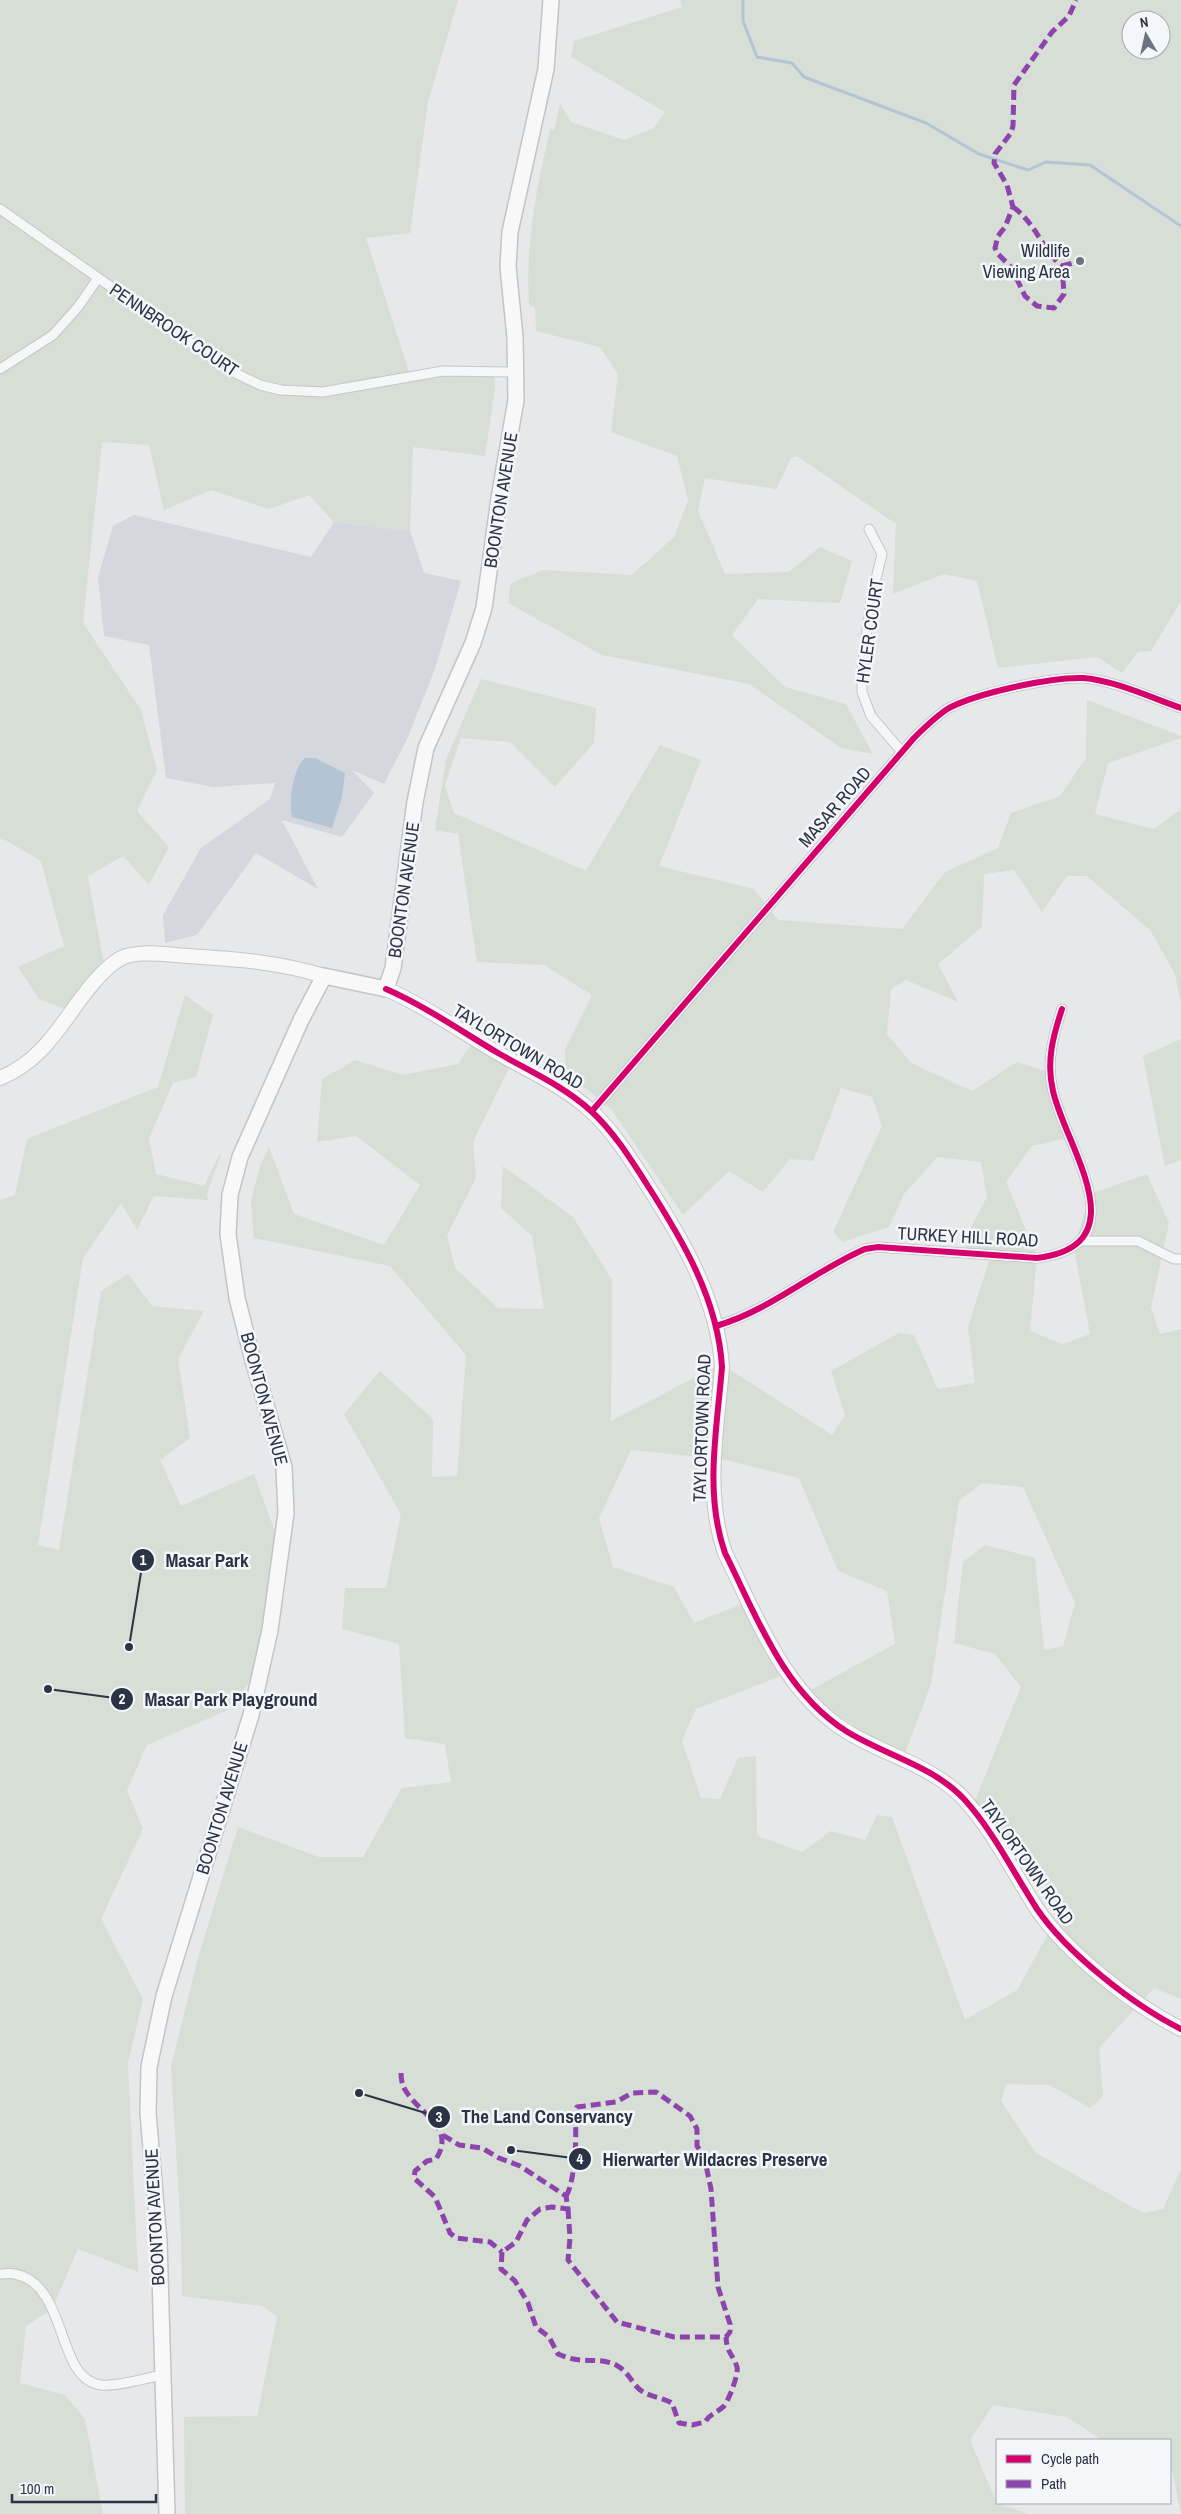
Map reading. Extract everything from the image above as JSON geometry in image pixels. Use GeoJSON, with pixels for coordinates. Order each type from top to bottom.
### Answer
{"type":"FeatureCollection","features":[{"type":"Feature","properties":{"kind":"main road","name":"BOONTON AVENUE"},"geometry":{"type":"LineString","coordinates":[[386,989],[393,968],[418,787],[426,748],[473,643],[484,608],[499,498],[514,417],[516,372],[508,267],[510,232],[546,69],[551,0]]}},
{"type":"Feature","properties":{"kind":"main road","name":"BOONTON AVENUE"},"geometry":{"type":"LineString","coordinates":[[167,2514],[159,2241],[148,2113],[148,2087],[152,2048],[175,1958],[251,1715],[270,1630],[284,1539],[286,1513],[284,1467],[252,1357],[238,1298],[228,1234],[230,1195],[240,1157],[301,1020],[324,976]]}},
{"type":"Feature","properties":{"kind":"main road"},"geometry":{"type":"LineString","coordinates":[[324,976],[386,989]]}},
{"type":"Feature","properties":{"kind":"street","name":"PENNBROOK COURT"},"geometry":{"type":"LineString","coordinates":[[0,209],[231,371],[260,384],[281,390],[323,392],[443,371],[516,372]]}},
{"type":"Feature","properties":{"kind":"street"},"geometry":{"type":"LineString","coordinates":[[0,369],[53,335],[74,313],[98,278]]}},
{"type":"Feature","properties":{"kind":"street","name":"HYLER COURT"},"geometry":{"type":"LineString","coordinates":[[869,529],[882,554],[871,599],[862,668],[862,692],[871,716],[902,752]]}},
{"type":"Feature","properties":{"kind":"street","name":"MASAR ROAD"},"geometry":{"type":"LineString","coordinates":[[592,1111],[929,722],[969,699],[1062,680],[1083,678],[1106,683],[1181,708]]}},
{"type":"Feature","properties":{"kind":"street"},"geometry":{"type":"LineString","coordinates":[[0,1078],[22,1066],[46,1046],[95,982],[110,966],[125,956],[144,953],[254,961],[281,964],[324,976]]}},
{"type":"Feature","properties":{"kind":"street","name":"TAYLORTOWN ROAD"},"geometry":{"type":"LineString","coordinates":[[386,989],[426,1009],[565,1091],[592,1111],[613,1135],[674,1227],[687,1250],[716,1326],[722,1367],[714,1472],[714,1515],[725,1553],[778,1661],[798,1686],[830,1719],[866,1743],[913,1764],[952,1788],[975,1812],[996,1839],[1048,1924],[1096,1970],[1138,2001],[1181,2029]]}},
{"type":"Feature","properties":{"kind":"street"},"geometry":{"type":"LineString","coordinates":[[1062,1009],[1051,1044],[1050,1071],[1058,1109],[1079,1159],[1090,1197],[1089,1223],[1080,1241],[1138,1241],[1174,1259],[1181,1259]]}},
{"type":"Feature","properties":{"kind":"street","name":"TURKEY HILL ROAD"},"geometry":{"type":"LineString","coordinates":[[716,1326],[734,1321],[769,1304],[866,1248],[878,1247],[1037,1258],[1066,1252],[1080,1241]]}},
{"type":"Feature","properties":{"kind":"street"},"geometry":{"type":"LineString","coordinates":[[0,2274],[16,2274],[28,2279],[48,2298],[76,2366],[87,2380],[102,2385],[162,2375]]}},
{"type":"Feature","properties":{"kind":"shaded area"},"geometry":{"type":"Polygon","coordinates":[[[0,0],[458,0],[428,102],[410,233],[366,238],[411,378],[494,373],[495,388],[485,456],[413,447],[410,531],[334,522],[309,495],[269,509],[211,490],[164,510],[149,445],[102,442],[83,623],[141,710],[157,770],[137,811],[169,847],[149,885],[123,856],[88,876],[105,971],[74,1012],[39,999],[18,967],[64,946],[41,861],[0,839],[0,0]]]}},
{"type":"Feature","properties":{"kind":"shaded area"},"geometry":{"type":"Polygon","coordinates":[[[680,0],[1181,0],[1181,601],[1151,651],[1138,652],[1122,673],[1097,657],[998,668],[977,581],[944,574],[893,594],[896,524],[797,456],[791,458],[776,489],[705,478],[698,511],[725,574],[789,572],[820,547],[852,561],[840,603],[758,599],[732,635],[785,687],[846,704],[873,754],[841,748],[749,684],[602,655],[508,603],[511,583],[543,570],[632,575],[674,537],[688,500],[677,456],[611,432],[618,374],[600,347],[536,331],[535,308],[529,304],[530,238],[533,216],[550,129],[554,130],[560,104],[571,122],[624,140],[654,128],[665,112],[571,57],[574,41],[682,7],[680,0]]]}},
{"type":"Feature","properties":{"kind":"shaded area"},"geometry":{"type":"Polygon","coordinates":[[[134,515],[311,557],[334,522],[410,531],[424,573],[461,581],[435,669],[407,739],[384,784],[352,770],[374,793],[342,837],[282,820],[318,889],[256,853],[197,935],[165,943],[163,915],[201,848],[270,799],[275,783],[213,787],[166,778],[149,645],[104,636],[98,577],[113,526],[134,515]]]}},
{"type":"Feature","properties":{"kind":"shaded area"},"geometry":{"type":"Polygon","coordinates":[[[481,679],[596,708],[594,743],[555,787],[510,742],[461,738],[445,785],[454,813],[586,871],[660,745],[701,760],[659,866],[754,889],[778,920],[902,929],[945,872],[998,848],[1011,813],[1060,796],[1086,758],[1087,700],[1181,736],[1181,738],[1108,763],[1095,814],[1154,829],[1181,809],[1181,1004],[1175,974],[1150,930],[1087,876],[1067,876],[1042,912],[1014,870],[984,874],[982,927],[938,964],[958,1002],[906,980],[891,989],[887,1034],[911,1063],[972,1091],[1017,1062],[1049,1072],[1068,1138],[1032,1146],[1006,1182],[1037,1256],[1030,1331],[1063,1344],[1090,1334],[1074,1248],[1090,1194],[1147,1174],[1169,1223],[1151,1308],[1160,1334],[1181,1329],[1181,1999],[1154,1988],[1099,2048],[1103,2096],[1090,2108],[1050,2085],[1006,2084],[1001,2101],[1036,2153],[1143,2213],[1163,2209],[1181,2169],[1181,2514],[1171,2465],[1171,2439],[1100,2439],[1067,2417],[993,2405],[970,2440],[996,2504],[1029,2514],[185,2514],[184,2417],[257,2416],[277,2317],[263,2306],[182,2296],[181,2233],[171,2067],[198,1958],[238,1827],[319,1857],[363,1857],[402,1788],[451,1782],[445,1744],[405,1738],[399,1644],[342,1629],[345,1588],[386,1588],[401,1514],[344,1414],[380,1371],[433,1419],[432,1477],[457,1476],[466,1355],[390,1266],[254,1238],[251,1201],[260,1166],[269,1147],[294,1214],[384,1245],[420,1185],[356,1136],[317,1142],[322,1079],[355,1060],[403,1075],[458,1064],[475,1038],[513,1060],[473,1142],[476,1178],[447,1235],[455,1268],[498,1308],[544,1309],[532,1236],[501,1208],[503,1166],[573,1217],[612,1280],[611,1421],[721,1364],[832,1435],[845,1415],[831,1371],[899,1333],[914,1335],[938,1389],[975,1383],[968,1327],[991,1255],[966,1252],[965,1238],[987,1197],[981,1162],[937,1157],[904,1194],[889,1227],[842,1242],[833,1232],[882,1126],[872,1097],[841,1088],[813,1161],[790,1159],[763,1192],[729,1171],[683,1215],[612,1110],[588,1090],[566,1077],[565,1049],[592,995],[544,965],[477,962],[458,834],[435,830],[446,759],[481,679]],[[631,1450],[599,1518],[613,1567],[674,1587],[694,1623],[750,1601],[788,1673],[696,1709],[682,1741],[701,1798],[720,1799],[738,1758],[756,1756],[757,1836],[802,1852],[831,1831],[865,1840],[877,1815],[892,1817],[965,2020],[1017,1990],[1064,1905],[972,1808],[1021,1687],[995,1654],[954,1643],[963,1562],[985,1545],[1035,1558],[1044,1650],[1063,1646],[1075,1603],[1023,1487],[982,1483],[959,1501],[931,1684],[903,1759],[805,1693],[895,1644],[887,1591],[838,1571],[799,1478],[721,1459],[631,1450]]]}},
{"type":"Feature","properties":{"kind":"shaded area"},"geometry":{"type":"Polygon","coordinates":[[[185,995],[213,1015],[196,1077],[173,1083],[149,1138],[156,1174],[204,1186],[219,1155],[221,1155],[207,1194],[208,1200],[154,1196],[137,1230],[121,1203],[83,1258],[38,1545],[59,1550],[101,1291],[128,1274],[152,1306],[204,1311],[178,1359],[190,1438],[160,1460],[181,1506],[254,1474],[278,1540],[254,1676],[228,1710],[147,1745],[127,1790],[143,1829],[101,1919],[143,1999],[128,2063],[138,2272],[78,2249],[52,2309],[26,2326],[20,2383],[65,2395],[85,2419],[103,2514],[0,2514],[0,1200],[15,1195],[27,1139],[158,1087],[185,995]]]}},
{"type":"Feature","properties":{"kind":"shaded area"},"geometry":{"type":"Polygon","coordinates":[[[1181,1039],[1181,1160],[1165,1166],[1143,1056],[1181,1039]]]}},
{"type":"Feature","properties":{"kind":"water"},"geometry":{"type":"Polygon","coordinates":[[[305,758],[315,758],[345,773],[342,797],[332,828],[292,817],[292,786],[297,770],[305,758]]]}},
{"type":"Feature","properties":{"kind":"waterway"},"geometry":{"type":"LineString","coordinates":[[743,0],[743,21],[757,57],[792,63],[804,77],[926,123],[979,154],[1028,170],[1046,162],[1090,165],[1181,226]]}},
{"type":"Feature","properties":{"kind":"marked path"},"geometry":{"type":"LineString","coordinates":[[1013,207],[1028,221],[1055,260],[1062,266],[1064,294],[1054,308],[1037,306],[1025,296],[1011,267],[998,254],[995,248],[998,236],[1005,227],[1013,207],[1007,185],[994,163],[995,154],[1011,133],[1013,126],[1014,85],[1052,32],[1069,16],[1076,0]]}},
{"type":"Feature","properties":{"kind":"marked path"},"geometry":{"type":"LineString","coordinates":[[1062,266],[1080,261]]}},
{"type":"Feature","properties":{"kind":"marked path"},"geometry":{"type":"LineString","coordinates":[[401,2073],[404,2088],[433,2121],[439,2129],[442,2138],[441,2148],[436,2159],[427,2161],[415,2171],[414,2178],[435,2197],[450,2233],[456,2238],[490,2242],[502,2252]]}},
{"type":"Feature","properties":{"kind":"marked path"},"geometry":{"type":"LineString","coordinates":[[566,2196],[574,2168],[576,2130],[574,2113],[577,2107],[616,2102],[632,2093],[656,2092],[690,2116],[697,2129],[697,2146],[704,2156],[711,2189],[718,2287],[730,2324],[730,2332],[726,2337]]}},
{"type":"Feature","properties":{"kind":"marked path"},"geometry":{"type":"LineString","coordinates":[[443,2135],[459,2145],[482,2148],[499,2158],[520,2166],[566,2196],[568,2209],[552,2207],[540,2209],[527,2220],[516,2242],[502,2252]]}},
{"type":"Feature","properties":{"kind":"marked path"},"geometry":{"type":"LineString","coordinates":[[568,2209],[570,2238],[568,2260],[617,2322],[674,2337],[726,2337]]}},
{"type":"Feature","properties":{"kind":"marked path"},"geometry":{"type":"LineString","coordinates":[[502,2252],[501,2269],[515,2281],[528,2303],[536,2327],[549,2337],[558,2354],[578,2360],[605,2362],[616,2365],[641,2390],[649,2395],[672,2403],[679,2423],[692,2425],[705,2422],[711,2415],[723,2407],[728,2400],[735,2382],[737,2367],[729,2351],[726,2337]]}},
{"type":"Feature","properties":{"kind":"cycle path"},"geometry":{"type":"LineString","coordinates":[[592,1111],[914,738],[944,711],[962,702],[995,692],[1034,683],[1069,678],[1095,679],[1107,682],[1181,708]]}},
{"type":"Feature","properties":{"kind":"cycle path"},"geometry":{"type":"LineString","coordinates":[[386,989],[429,1011],[498,1053],[558,1086],[581,1102],[607,1127],[621,1145],[685,1248],[706,1294],[714,1317],[719,1342],[722,1367],[714,1461],[715,1507],[719,1530],[725,1553],[761,1627],[788,1674],[824,1714],[846,1731],[923,1769],[951,1787],[964,1799],[985,1825],[1037,1909],[1065,1943],[1102,1977],[1122,1992],[1162,2019],[1181,2029]]}},
{"type":"Feature","properties":{"kind":"cycle path"},"geometry":{"type":"LineString","coordinates":[[716,1326],[755,1310],[865,1249],[878,1247],[1037,1258],[1068,1249],[1085,1234],[1091,1214],[1088,1190],[1081,1165],[1060,1113],[1051,1080],[1050,1059],[1062,1009]]}},
{"type":"Feature","properties":{"kind":"place","name":"Wildlife Viewing Area"},"geometry":{"type":"Point","coordinates":[1080,261]}},
{"type":"Feature","properties":{"kind":"place","name":"Masar Park"},"geometry":{"type":"Point","coordinates":[129,1647]}},
{"type":"Feature","properties":{"kind":"place","name":"Masar Park Playground"},"geometry":{"type":"Point","coordinates":[48,1689]}},
{"type":"Feature","properties":{"kind":"place","name":"The Land Conservancy"},"geometry":{"type":"Point","coordinates":[359,2093]}},
{"type":"Feature","properties":{"kind":"place","name":"Hierwarter Wildacres Preserve"},"geometry":{"type":"Point","coordinates":[511,2150]}}]}
